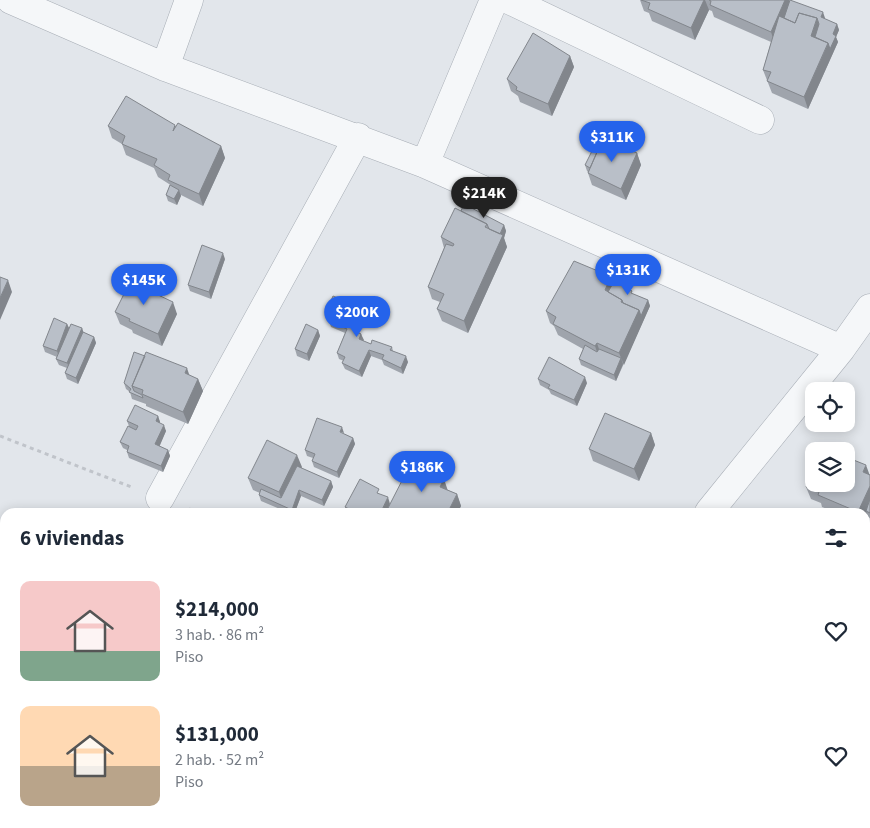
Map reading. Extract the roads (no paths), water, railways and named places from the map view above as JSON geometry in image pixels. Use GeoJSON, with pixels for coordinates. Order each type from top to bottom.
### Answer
{"type":"FeatureCollection","features":[{"type":"Feature","properties":{"kind":"street"},"geometry":{"type":"LineString","coordinates":[[11,0],[165,67],[358,137],[425,164],[841,349]]}},
{"type":"Feature","properties":{"kind":"street"},"geometry":{"type":"LineString","coordinates":[[165,67],[189,0]]}},
{"type":"Feature","properties":{"kind":"street"},"geometry":{"type":"LineString","coordinates":[[425,164],[494,0]]}},
{"type":"Feature","properties":{"kind":"street"},"geometry":{"type":"LineString","coordinates":[[509,0],[760,120]]}},
{"type":"Feature","properties":{"kind":"street"},"geometry":{"type":"LineString","coordinates":[[160,498],[358,137]]}},
{"type":"Feature","properties":{"kind":"street"},"geometry":{"type":"LineString","coordinates":[[712,508],[841,349],[870,308]]}}]}
